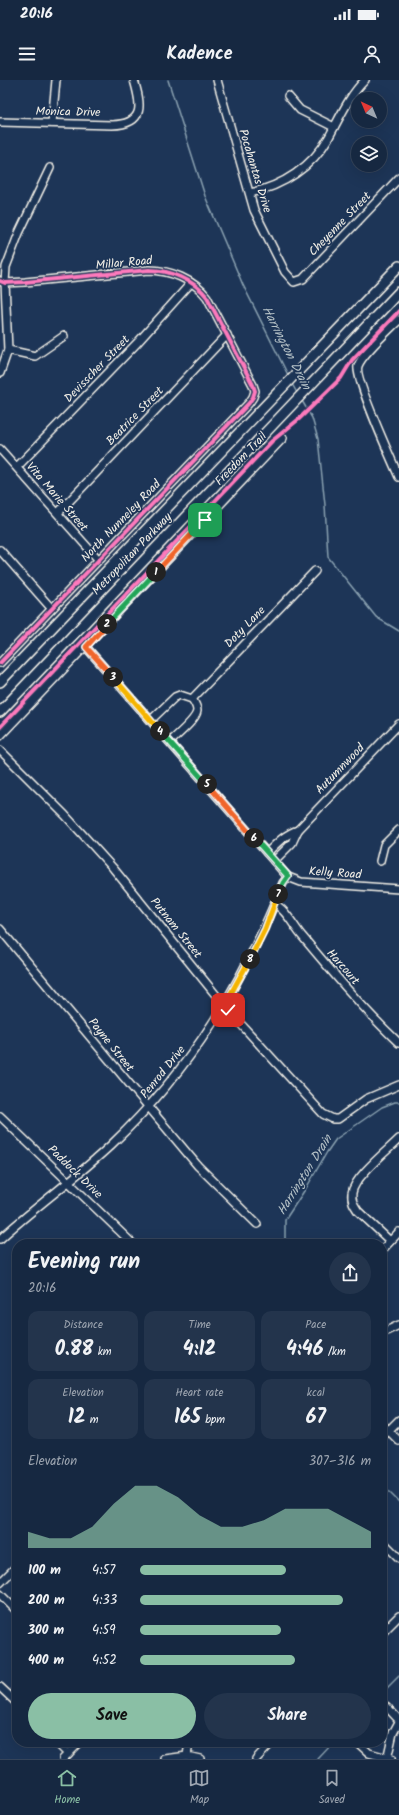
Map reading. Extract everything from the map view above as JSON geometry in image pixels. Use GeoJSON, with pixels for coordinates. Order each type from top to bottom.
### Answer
{"type":"FeatureCollection","features":[{"type":"Feature","properties":{"kind":"main road","name":"Metropolitan Parkway"},"geometry":{"type":"LineString","coordinates":[[0,682],[399,266]]}},
{"type":"Feature","properties":{"kind":"main road","name":"Metropolitan Parkway"},"geometry":{"type":"LineString","coordinates":[[0,712],[399,292]]}},
{"type":"Feature","properties":{"kind":"street"},"geometry":{"type":"LineString","coordinates":[[52,123],[56,80]]}},
{"type":"Feature","properties":{"kind":"street","name":"Monica Drive"},"geometry":{"type":"LineString","coordinates":[[0,122],[128,123],[134,119],[138,113],[140,104],[134,80]]}},
{"type":"Feature","properties":{"kind":"street","name":"Pocahantas Drive"},"geometry":{"type":"LineString","coordinates":[[217,80],[258,220],[285,272],[291,280],[296,282]]}},
{"type":"Feature","properties":{"kind":"street"},"geometry":{"type":"LineString","coordinates":[[250,193],[280,184],[298,172],[318,154],[352,95],[365,80]]}},
{"type":"Feature","properties":{"kind":"street"},"geometry":{"type":"LineString","coordinates":[[288,96],[300,110],[334,127]]}},
{"type":"Feature","properties":{"kind":"street"},"geometry":{"type":"LineString","coordinates":[[0,373],[8,350],[2,282],[10,255],[50,168]]}},
{"type":"Feature","properties":{"kind":"street","name":"Cheyenne Street"},"geometry":{"type":"LineString","coordinates":[[296,282],[303,279],[399,178]]}},
{"type":"Feature","properties":{"kind":"street","name":"Millar Road"},"geometry":{"type":"LineString","coordinates":[[2,282],[160,270],[172,273],[200,289],[207,297],[249,376],[255,391]]}},
{"type":"Feature","properties":{"kind":"street","name":"Devisscher Street"},"geometry":{"type":"LineString","coordinates":[[17,467],[138,342],[191,283]]}},
{"type":"Feature","properties":{"kind":"street"},"geometry":{"type":"LineString","coordinates":[[399,320],[361,359],[358,366],[358,375],[399,477]]}},
{"type":"Feature","properties":{"kind":"street","name":"Beatrice Street"},"geometry":{"type":"LineString","coordinates":[[58,513],[227,335]]}},
{"type":"Feature","properties":{"kind":"street"},"geometry":{"type":"LineString","coordinates":[[8,350],[35,356],[64,336]]}},
{"type":"Feature","properties":{"kind":"street","name":"North Nunneley Road"},"geometry":{"type":"LineString","coordinates":[[0,663],[51,608],[249,403],[255,391]]}},
{"type":"Feature","properties":{"kind":"street"},"geometry":{"type":"LineString","coordinates":[[0,736],[283,438]]}},
{"type":"Feature","properties":{"kind":"street","name":"Vita Marie Street"},"geometry":{"type":"LineString","coordinates":[[0,449],[98,559]]}},
{"type":"Feature","properties":{"kind":"street"},"geometry":{"type":"LineString","coordinates":[[0,550],[51,608]]}},
{"type":"Feature","properties":{"kind":"street","name":"Doty Lane"},"geometry":{"type":"LineString","coordinates":[[192,699],[315,571]]}},
{"type":"Feature","properties":{"kind":"street","name":"Kelly Road"},"geometry":{"type":"LineString","coordinates":[[86,647],[274,862],[288,876],[301,882],[399,889]]}},
{"type":"Feature","properties":{"kind":"street"},"geometry":{"type":"LineString","coordinates":[[151,720],[175,697],[180,696],[192,699],[197,710],[196,713],[188,724],[170,742]]}},
{"type":"Feature","properties":{"kind":"street","name":"Autumnwood"},"geometry":{"type":"LineString","coordinates":[[274,862],[292,843],[298,830],[399,724]]}},
{"type":"Feature","properties":{"kind":"street","name":"Putnam Street"},"geometry":{"type":"LineString","coordinates":[[0,750],[66,815],[113,868],[224,1006],[316,1109],[322,1114],[333,1119],[343,1117],[374,1095],[399,1085]]}},
{"type":"Feature","properties":{"kind":"street","name":"Autumnwood"},"geometry":{"type":"LineString","coordinates":[[267,853],[282,839],[298,830]]}},
{"type":"Feature","properties":{"kind":"street"},"geometry":{"type":"LineString","coordinates":[[380,862],[384,845],[399,830]]}},
{"type":"Feature","properties":{"kind":"street","name":"Penrod Drive"},"geometry":{"type":"LineString","coordinates":[[0,1239],[110,1146],[148,1108],[189,1057],[224,1006],[256,948],[283,883],[288,876]]}},
{"type":"Feature","properties":{"kind":"street","name":"Harcourt"},"geometry":{"type":"LineString","coordinates":[[274,904],[281,908],[301,935],[345,986],[399,1043]]}},
{"type":"Feature","properties":{"kind":"street","name":"Payne Street"},"geometry":{"type":"LineString","coordinates":[[0,929],[198,1166],[257,1224]]}},
{"type":"Feature","properties":{"kind":"street","name":"Paddock Drive"},"geometry":{"type":"LineString","coordinates":[[0,1116],[128,1239]]}},
{"type":"Feature","properties":{"kind":"street"},"geometry":{"type":"LineString","coordinates":[[390,1241],[358,1211],[354,1205],[352,1194],[355,1184],[360,1178],[399,1139]]}},
{"type":"Feature","properties":{"kind":"street"},"geometry":{"type":"LineString","coordinates":[[387,1244],[399,1232]]}},
{"type":"Feature","properties":{"kind":"street"},"geometry":{"type":"LineString","coordinates":[[387,1331],[399,1325]]}},
{"type":"Feature","properties":{"kind":"street"},"geometry":{"type":"LineString","coordinates":[[399,1420],[388,1431],[399,1441]]}},
{"type":"Feature","properties":{"kind":"street"},"geometry":{"type":"LineString","coordinates":[[387,1546],[399,1558]]}},
{"type":"Feature","properties":{"kind":"street"},"geometry":{"type":"LineString","coordinates":[[0,1583],[12,1571]]}},
{"type":"Feature","properties":{"kind":"street"},"geometry":{"type":"LineString","coordinates":[[0,1594],[12,1606]]}},
{"type":"Feature","properties":{"kind":"street"},"geometry":{"type":"LineString","coordinates":[[387,1628],[399,1616]]}},
{"type":"Feature","properties":{"kind":"street"},"geometry":{"type":"LineString","coordinates":[[0,1687],[12,1699]]}},
{"type":"Feature","properties":{"kind":"street"},"geometry":{"type":"LineString","coordinates":[[362,1747],[369,1753],[388,1759],[394,1733],[399,1721],[387,1707]]}},
{"type":"Feature","properties":{"kind":"street"},"geometry":{"type":"LineString","coordinates":[[59,1747],[65,1756],[75,1747]]}},
{"type":"Feature","properties":{"kind":"street"},"geometry":{"type":"LineString","coordinates":[[187,1756],[188,1747]]}},
{"type":"Feature","properties":{"kind":"street"},"geometry":{"type":"LineString","coordinates":[[256,1759],[267,1747]]}},
{"type":"Feature","properties":{"kind":"street"},"geometry":{"type":"LineString","coordinates":[[165,1759],[187,1756],[200,1759]]}},
{"type":"Feature","properties":{"kind":"waterway","name":"Harrington Drain"},"geometry":{"type":"LineString","coordinates":[[168,80],[205,196],[243,285],[289,377]]}},
{"type":"Feature","properties":{"kind":"waterway","name":"Harrington Drain"},"geometry":{"type":"LineString","coordinates":[[291,382],[297,393]]}},
{"type":"Feature","properties":{"kind":"waterway","name":"Harrington Drain"},"geometry":{"type":"LineString","coordinates":[[301,399],[312,418],[318,439],[325,505],[328,557],[376,617],[399,631]]}},
{"type":"Feature","properties":{"kind":"waterway","name":"Harrington Drain"},"geometry":{"type":"LineString","coordinates":[[285,1239],[285,1220],[336,1139],[382,1107],[399,1102]]}},
{"type":"Feature","properties":{"kind":"waterway","name":"Harrington Drain"},"geometry":{"type":"LineString","coordinates":[[387,1490],[399,1502]]}},
{"type":"Feature","properties":{"kind":"waterway","name":"Harrington Drain"},"geometry":{"type":"LineString","coordinates":[[387,1688],[399,1676]]}},
{"type":"Feature","properties":{"kind":"waterway","name":"Harrington Drain"},"geometry":{"type":"LineString","coordinates":[[318,1759],[329,1747]]}},
{"type":"Feature","properties":{"kind":"cycle path"},"geometry":{"type":"LineString","coordinates":[[0,281],[5,283],[25,282],[149,270],[157,270],[181,277],[202,291],[207,297],[255,391],[249,403],[0,663]]}},
{"type":"Feature","properties":{"kind":"cycle path","name":"Freedom Trail"},"geometry":{"type":"LineString","coordinates":[[0,727],[272,441],[299,419],[341,378],[352,360],[399,311]]}},
{"type":"Feature","properties":{"kind":"route"},"geometry":{"type":"LineString","coordinates":[[205,520],[86,647],[288,876],[283,883],[256,948],[224,1006],[228,1010]]}}]}
